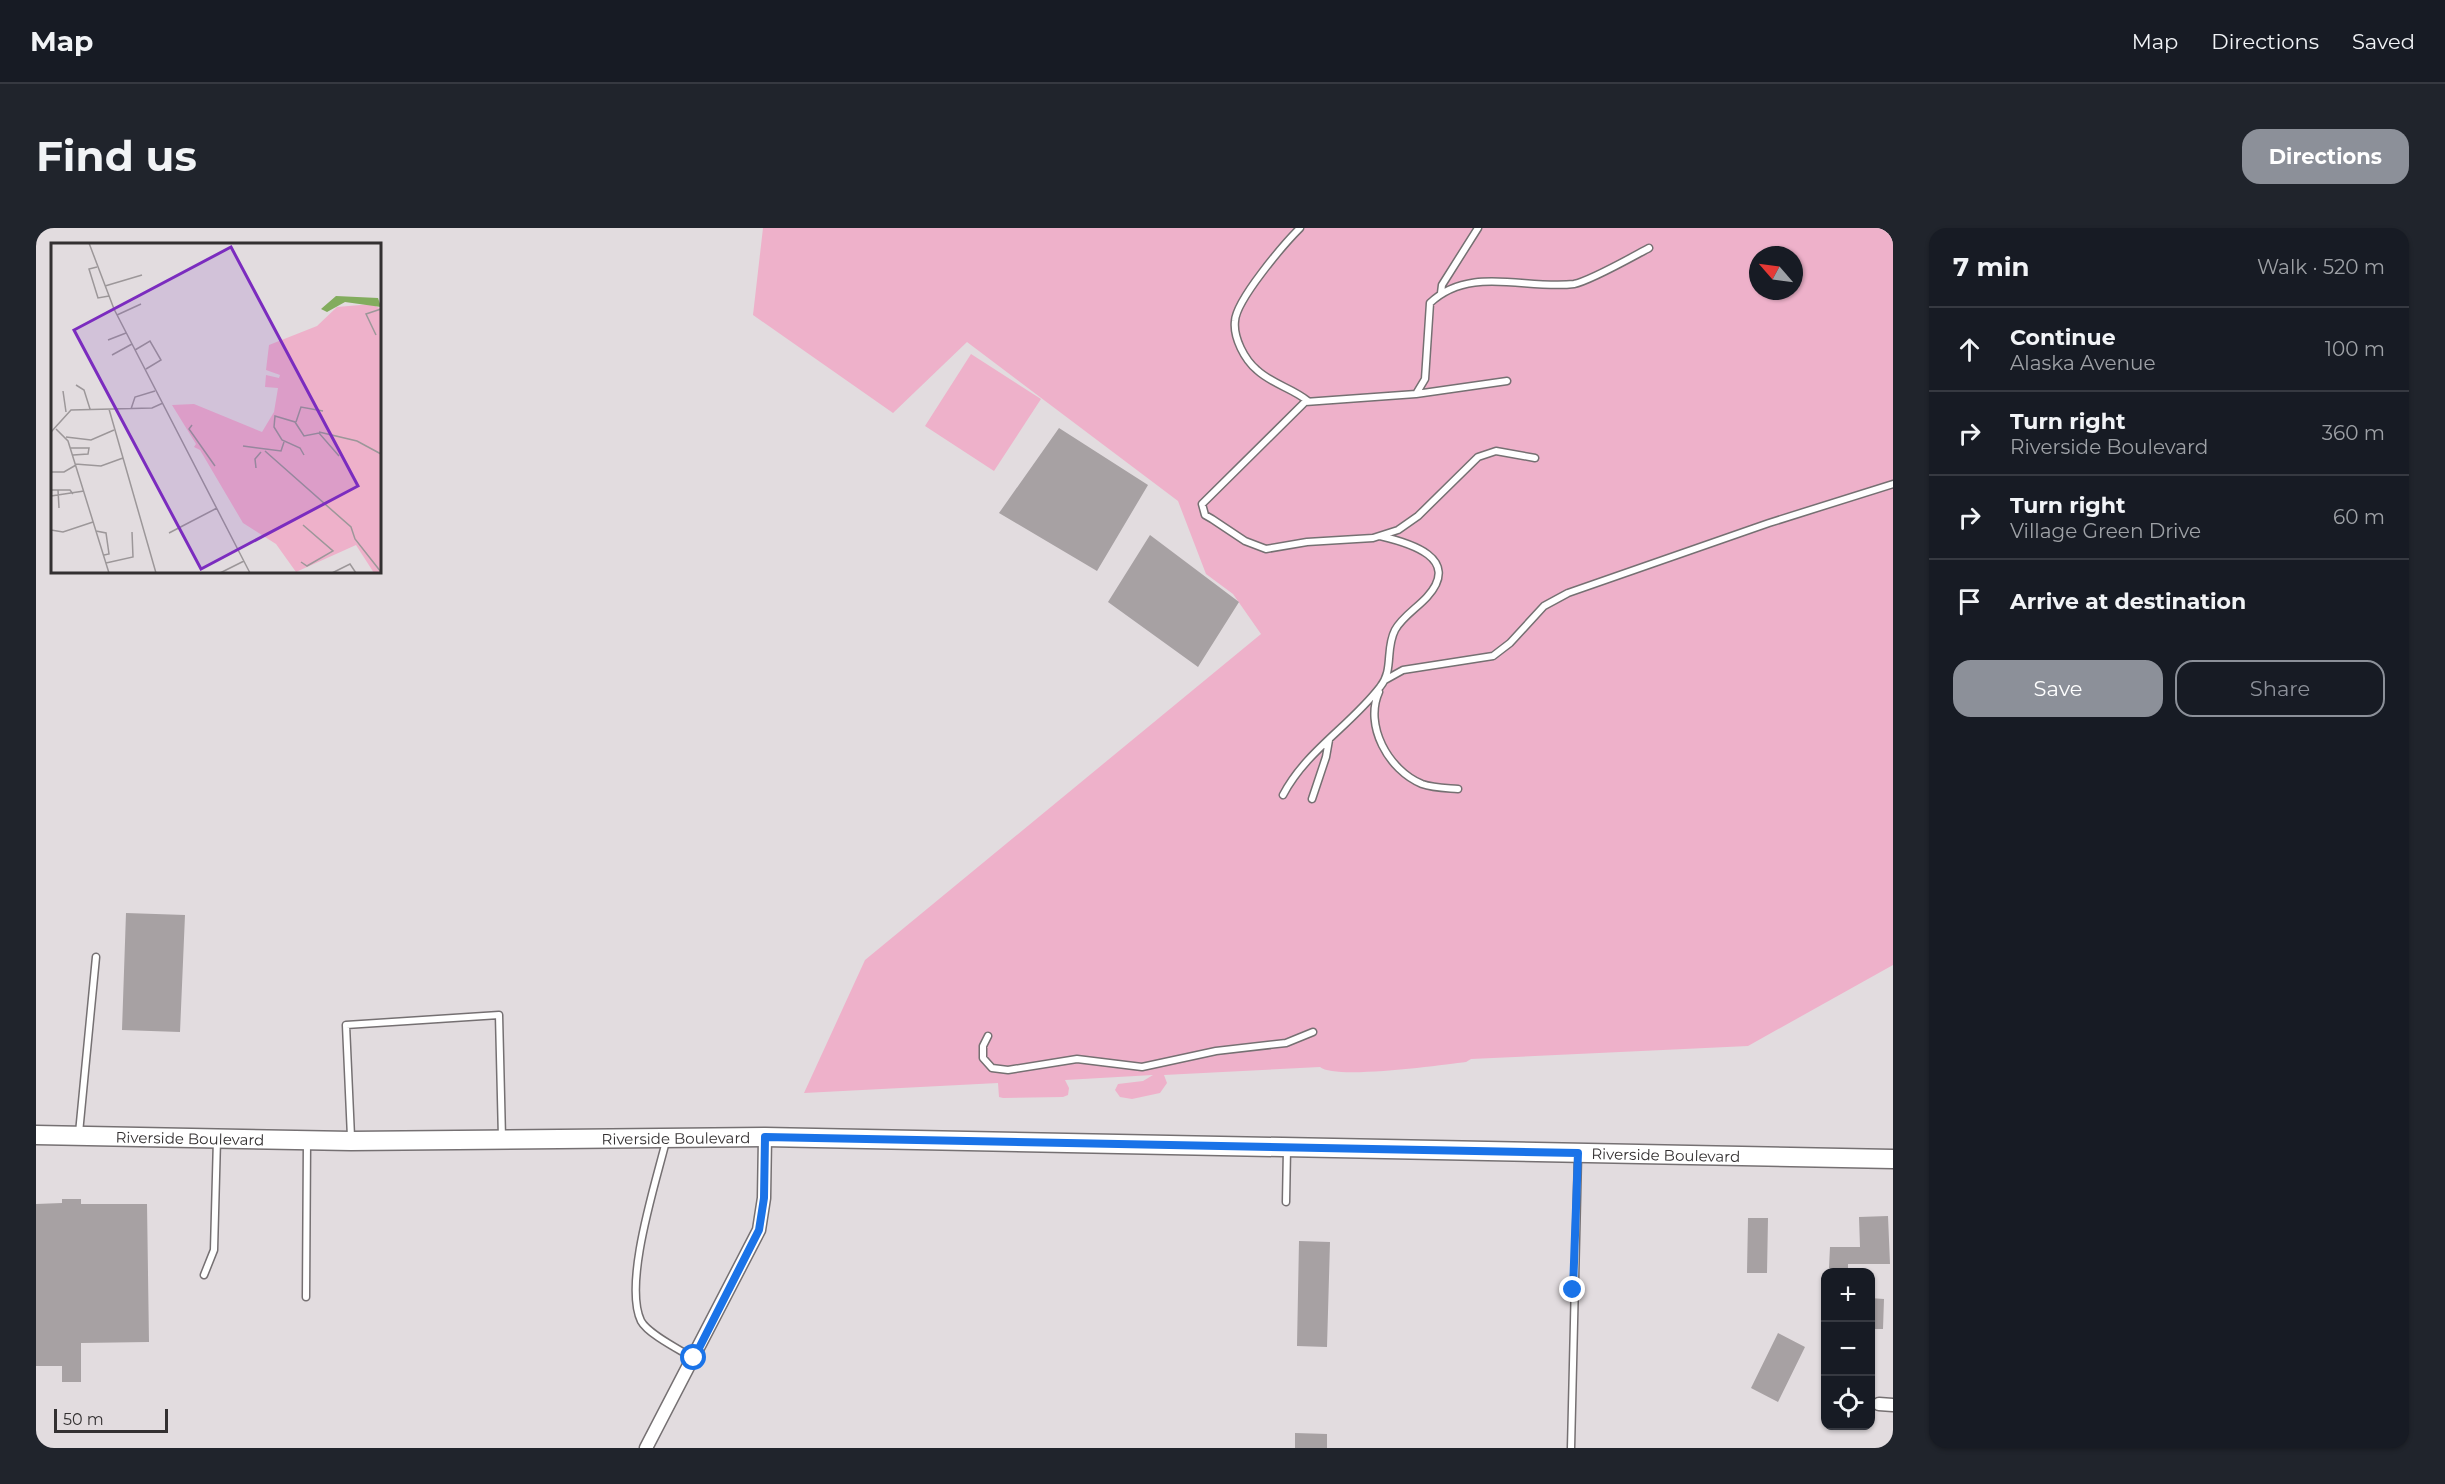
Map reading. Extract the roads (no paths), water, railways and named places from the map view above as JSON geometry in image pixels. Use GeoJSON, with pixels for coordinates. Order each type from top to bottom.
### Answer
{"type":"FeatureCollection","features":[{"type":"Feature","properties":{"kind":"main road","name":"Riverside Boulevard"},"geometry":{"type":"LineString","coordinates":[[36,1135],[351,1141],[765,1137],[1893,1159]]}},
{"type":"Feature","properties":{"kind":"street"},"geometry":{"type":"LineString","coordinates":[[646,1448],[759,1230],[764,1198],[765,1137]]}},
{"type":"Feature","properties":{"kind":"street"},"geometry":{"type":"LineString","coordinates":[[1879,1404],[1893,1405]]}},
{"type":"Feature","properties":{"kind":"lane"},"geometry":{"type":"LineString","coordinates":[[1300,228],[1256,282],[1237,313],[1234,325],[1243,350],[1255,369],[1308,401],[1416,394],[1507,381]]}},
{"type":"Feature","properties":{"kind":"lane"},"geometry":{"type":"LineString","coordinates":[[1441,293],[1442,285],[1478,228]]}},
{"type":"Feature","properties":{"kind":"lane"},"geometry":{"type":"LineString","coordinates":[[1416,394],[1425,379],[1430,303],[1441,293],[1458,287],[1497,280],[1576,283],[1650,248]]}},
{"type":"Feature","properties":{"kind":"lane"},"geometry":{"type":"LineString","coordinates":[[1308,401],[1202,504],[1205,514],[1245,541],[1266,549],[1307,542],[1380,536],[1398,530],[1418,516],[1478,457],[1496,451],[1535,458]]}},
{"type":"Feature","properties":{"kind":"lane"},"geometry":{"type":"LineString","coordinates":[[1283,795],[1302,764],[1348,723],[1383,683],[1403,670],[1492,656],[1510,643],[1544,606],[1568,593],[1790,516],[1893,484]]}},
{"type":"Feature","properties":{"kind":"lane"},"geometry":{"type":"LineString","coordinates":[[1380,536],[1423,549],[1434,560],[1438,577],[1428,596],[1395,629],[1389,649],[1388,673],[1372,712],[1374,727],[1398,767],[1423,784],[1458,789]]}},
{"type":"Feature","properties":{"kind":"lane"},"geometry":{"type":"LineString","coordinates":[[1312,799],[1326,757],[1329,740]]}},
{"type":"Feature","properties":{"kind":"lane"},"geometry":{"type":"LineString","coordinates":[[79,1136],[96,957]]}},
{"type":"Feature","properties":{"kind":"lane"},"geometry":{"type":"LineString","coordinates":[[351,1141],[346,1025],[499,1015],[502,1140]]}},
{"type":"Feature","properties":{"kind":"lane"},"geometry":{"type":"LineString","coordinates":[[988,1036],[983,1046],[983,1058],[992,1068],[1008,1070],[1077,1059],[1142,1067],[1216,1051],[1286,1043],[1313,1032]]}},
{"type":"Feature","properties":{"kind":"lane"},"geometry":{"type":"LineString","coordinates":[[667,1137],[640,1251],[635,1293],[642,1322],[660,1337],[694,1358]]}},
{"type":"Feature","properties":{"kind":"lane"},"geometry":{"type":"LineString","coordinates":[[204,1275],[214,1250],[217,1139]]}},
{"type":"Feature","properties":{"kind":"lane"},"geometry":{"type":"LineString","coordinates":[[306,1297],[307,1140]]}},
{"type":"Feature","properties":{"kind":"lane"},"geometry":{"type":"LineString","coordinates":[[1286,1202],[1287,1148]]}},
{"type":"Feature","properties":{"kind":"lane"},"geometry":{"type":"LineString","coordinates":[[1571,1448],[1578,1153]]}}]}
